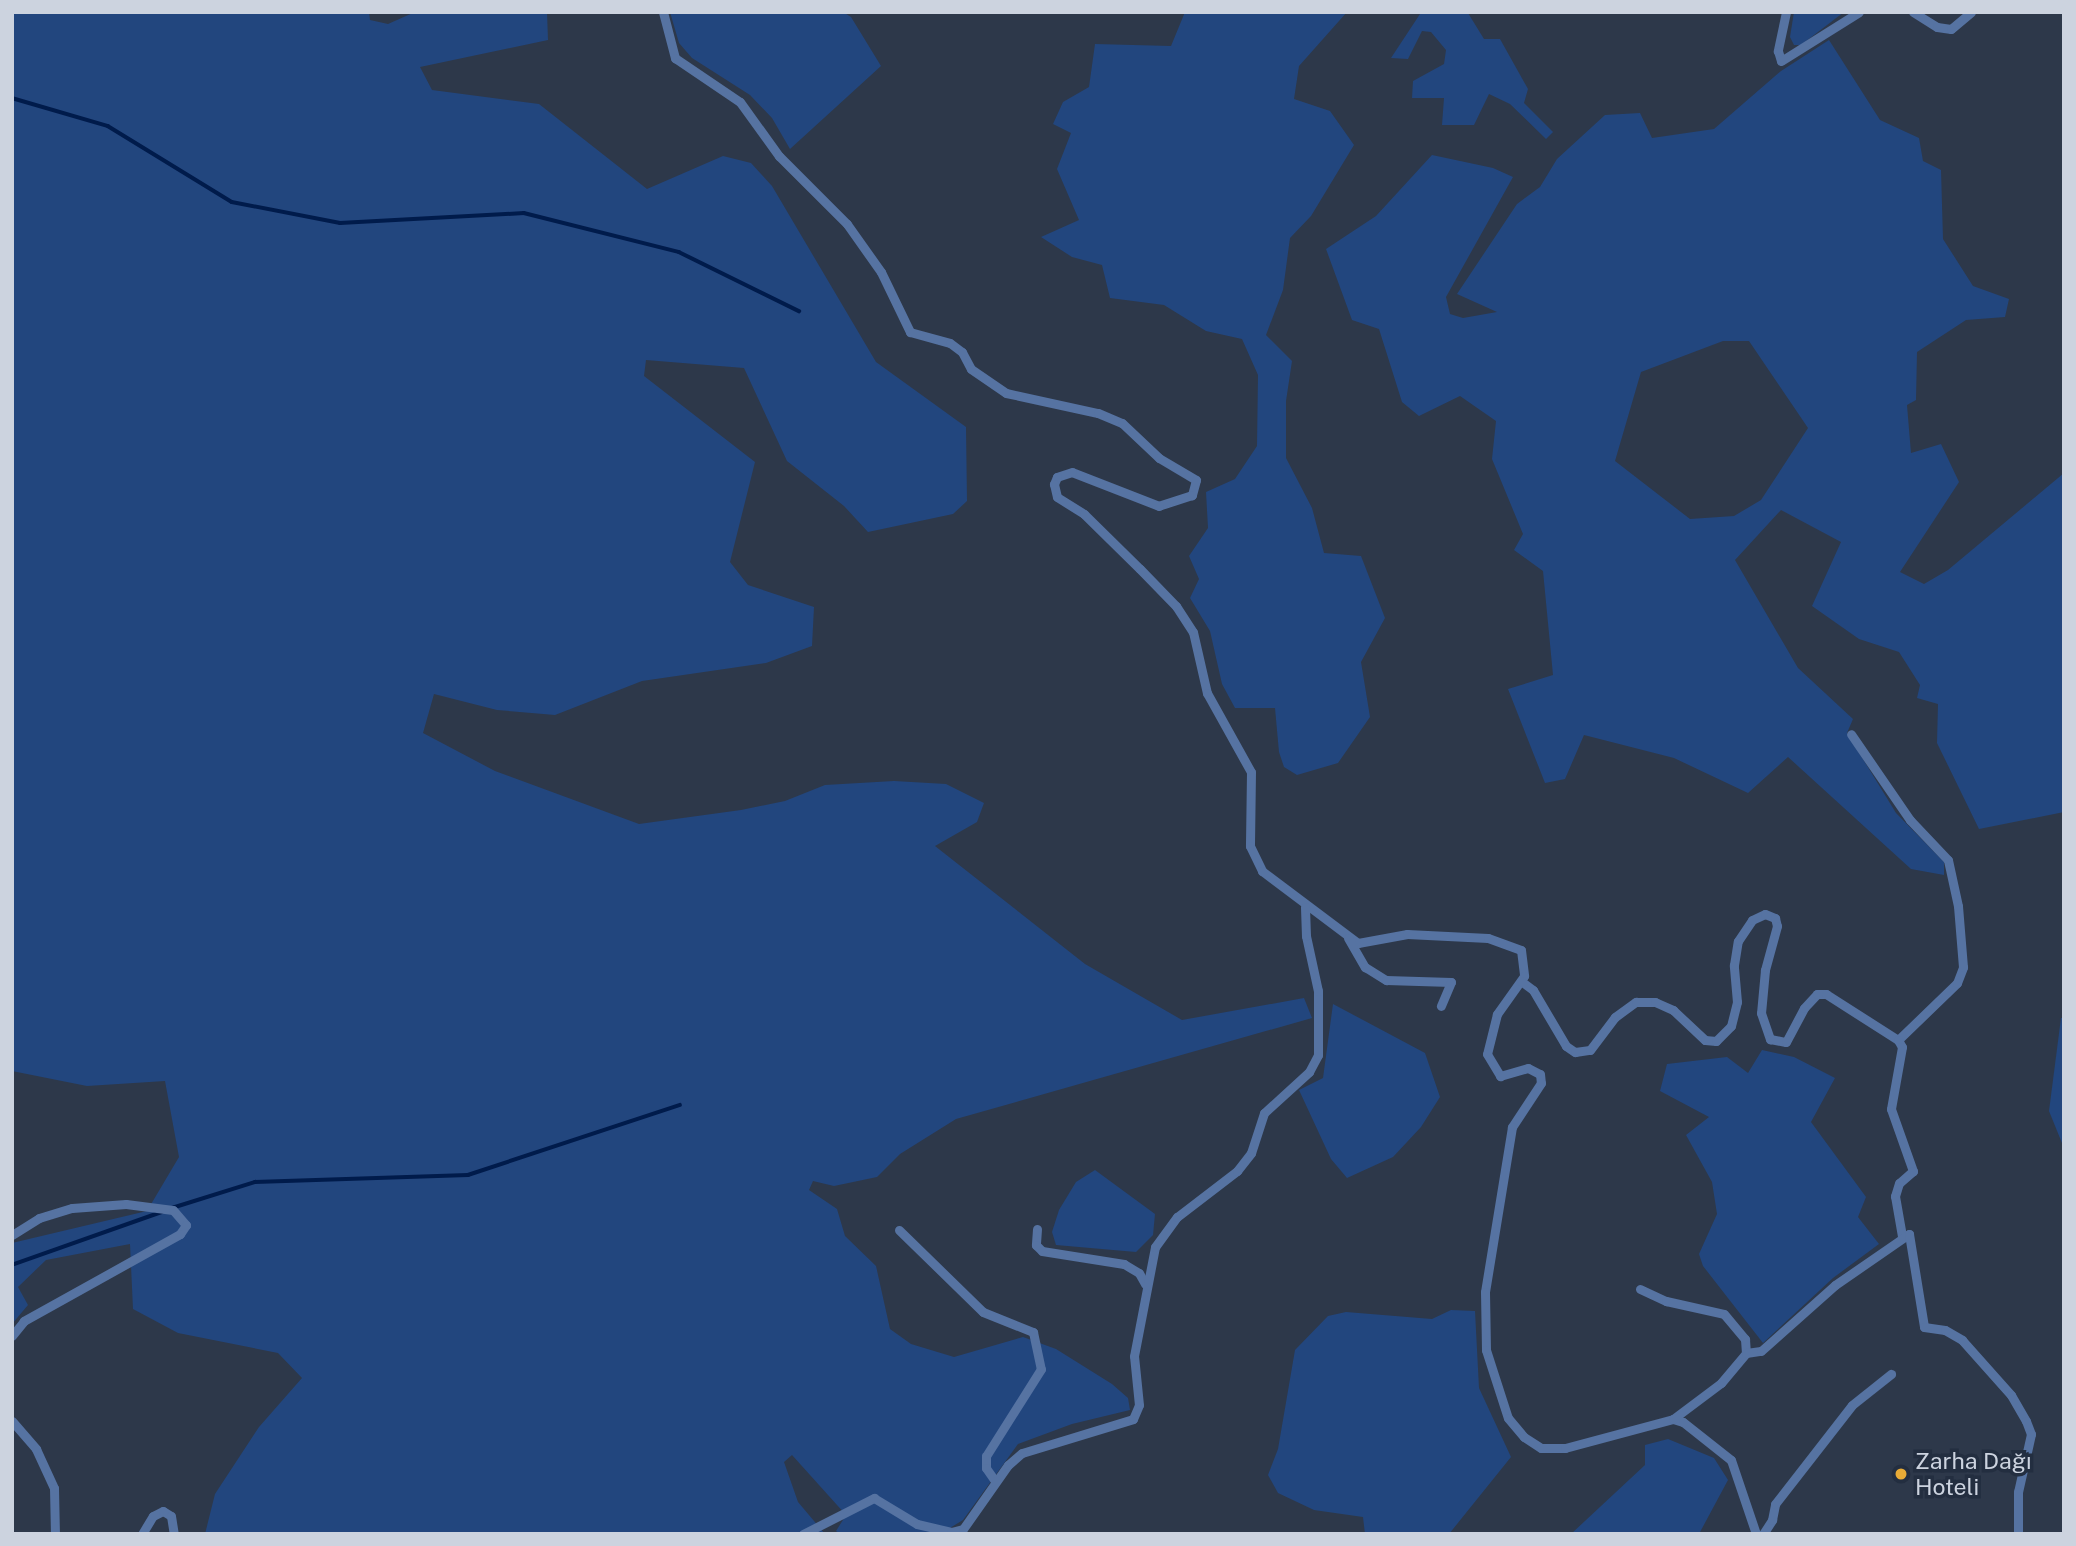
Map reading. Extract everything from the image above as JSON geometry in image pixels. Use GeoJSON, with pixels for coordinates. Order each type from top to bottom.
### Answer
{"type":"FeatureCollection","features":[{"type":"Feature","properties":{"kind":"street"},"geometry":{"type":"LineString","coordinates":[[663,12],[675,58],[740,102],[779,156],[847,224],[881,272],[910,332],[950,343],[962,352],[971,369],[1006,393],[1112,418],[1159,458],[1191,474],[1196,480],[1192,495],[1159,506],[1072,472],[1057,477],[1054,484],[1057,497],[1084,514],[1140,569],[1177,606],[1193,632],[1207,692],[1251,772],[1250,846],[1262,871],[1306,907],[1358,943],[1407,934],[1511,943],[1521,950],[1525,965],[1521,981],[1497,1014],[1487,1055],[1500,1076],[1528,1068],[1539,1074],[1541,1083],[1512,1127],[1485,1292],[1486,1350],[1508,1418],[1524,1437],[1541,1448],[1564,1448],[1673,1419],[1721,1383],[1746,1353],[1761,1351],[1835,1285],[1902,1236],[1909,1234],[1924,1326],[1945,1330],[1962,1340],[2011,1395],[2031,1434],[2018,1492],[2018,1534]]}},
{"type":"Feature","properties":{"kind":"street"},"geometry":{"type":"LineString","coordinates":[[1786,12],[1778,51],[1781,61],[1859,12]]}},
{"type":"Feature","properties":{"kind":"street"},"geometry":{"type":"LineString","coordinates":[[1913,12],[1937,27],[1951,29],[1971,12]]}},
{"type":"Feature","properties":{"kind":"street"},"geometry":{"type":"LineString","coordinates":[[1851,734],[1910,820],[1948,860],[1958,906],[1963,967],[1957,983],[1898,1040]]}},
{"type":"Feature","properties":{"kind":"street"},"geometry":{"type":"LineString","coordinates":[[803,1534],[874,1498],[900,1517],[951,1532],[963,1528],[995,1481],[1022,1454],[1133,1419],[1139,1405],[1134,1356],[1145,1284],[1155,1247],[1177,1217],[1237,1171],[1251,1153],[1264,1113],[1309,1072],[1318,1055],[1318,991],[1306,936],[1306,907]]}},
{"type":"Feature","properties":{"kind":"street"},"geometry":{"type":"LineString","coordinates":[[1521,981],[1533,990],[1566,1046],[1575,1052],[1590,1050],[1615,1017],[1636,1002],[1654,1002],[1673,1010],[1705,1040],[1716,1041],[1731,1026],[1737,1002],[1734,965],[1738,941],[1752,920],[1765,914],[1775,918],[1777,926],[1765,970],[1761,1013],[1770,1039],[1786,1042],[1804,1008],[1817,994],[1826,994],[1898,1040],[1902,1047],[1891,1109],[1913,1171],[1899,1183],[1895,1196],[1902,1236]]}},
{"type":"Feature","properties":{"kind":"street"},"geometry":{"type":"LineString","coordinates":[[1347,937],[1364,967],[1386,980],[1451,982],[1441,1006]]}},
{"type":"Feature","properties":{"kind":"street"},"geometry":{"type":"LineString","coordinates":[[12,1235],[39,1218],[72,1208],[126,1204],[173,1210],[186,1225],[180,1234],[24,1321],[12,1336]]}},
{"type":"Feature","properties":{"kind":"street"},"geometry":{"type":"LineString","coordinates":[[1037,1229],[1036,1245],[1042,1251],[1124,1264],[1139,1273],[1145,1284]]}},
{"type":"Feature","properties":{"kind":"street"},"geometry":{"type":"LineString","coordinates":[[899,1230],[983,1312],[1033,1332],[1041,1369],[986,1456],[986,1468],[995,1481]]}},
{"type":"Feature","properties":{"kind":"street"},"geometry":{"type":"LineString","coordinates":[[1640,1289],[1666,1301],[1724,1314],[1745,1339],[1746,1353]]}},
{"type":"Feature","properties":{"kind":"street"},"geometry":{"type":"LineString","coordinates":[[1763,1534],[1772,1520],[1775,1504],[1852,1405],[1891,1374]]}},
{"type":"Feature","properties":{"kind":"street"},"geometry":{"type":"LineString","coordinates":[[1673,1419],[1715,1444],[1731,1460],[1756,1534]]}},
{"type":"Feature","properties":{"kind":"street"},"geometry":{"type":"LineString","coordinates":[[12,1421],[36,1449],[54,1488],[55,1534]]}},
{"type":"Feature","properties":{"kind":"street"},"geometry":{"type":"LineString","coordinates":[[142,1534],[153,1516],[163,1511],[171,1516],[174,1534]]}},
{"type":"Feature","properties":{"kind":"shaded area"},"geometry":{"type":"Polygon","coordinates":[[[12,12],[369,12],[370,20],[388,24],[415,12],[547,12],[548,40],[420,67],[432,90],[539,104],[647,189],[723,156],[751,163],[772,186],[876,362],[966,427],[967,501],[953,514],[868,532],[844,506],[787,461],[744,368],[646,360],[644,376],[755,462],[730,562],[748,585],[814,607],[812,646],[766,663],[642,681],[555,715],[497,710],[434,694],[423,733],[495,771],[639,824],[785,801],[825,785],[894,781],[946,784],[984,803],[977,822],[935,846],[1085,964],[1182,1020],[1304,998],[1312,1018],[956,1119],[900,1154],[877,1177],[834,1186],[813,1181],[809,1190],[837,1209],[845,1236],[876,1266],[890,1329],[911,1344],[954,1357],[1023,1337],[1056,1349],[1112,1384],[1128,1398],[1130,1410],[1072,1424],[1018,1444],[963,1520],[940,1534],[840,1534],[836,1531],[846,1515],[792,1455],[784,1462],[798,1502],[825,1534],[205,1534],[215,1494],[259,1427],[302,1378],[278,1353],[178,1333],[133,1309],[130,1244],[46,1260],[18,1287],[28,1305],[12,1324],[12,1243],[147,1211],[179,1157],[165,1081],[87,1086],[12,1071],[12,12]]]}},
{"type":"Feature","properties":{"kind":"shaded area"},"geometry":{"type":"Polygon","coordinates":[[[670,12],[843,12],[851,17],[881,66],[790,149],[772,118],[750,95],[692,58],[679,43],[670,12]]]}},
{"type":"Feature","properties":{"kind":"shaded area"},"geometry":{"type":"Polygon","coordinates":[[[1185,12],[1347,12],[1299,66],[1294,99],[1330,111],[1354,145],[1311,216],[1290,238],[1283,290],[1266,335],[1292,361],[1286,401],[1286,458],[1312,508],[1324,553],[1361,556],[1385,618],[1361,662],[1370,717],[1338,763],[1297,775],[1284,767],[1279,752],[1275,708],[1235,708],[1222,684],[1210,631],[1190,598],[1199,579],[1189,556],[1208,528],[1206,492],[1235,479],[1257,446],[1258,375],[1242,339],[1206,331],[1164,305],[1110,298],[1102,265],[1072,257],[1041,237],[1079,220],[1057,169],[1071,133],[1053,124],[1063,102],[1089,87],[1095,44],[1171,46],[1185,12]]]}},
{"type":"Feature","properties":{"kind":"shaded area"},"geometry":{"type":"Polygon","coordinates":[[[1794,12],[1844,12],[1801,45],[1794,45],[1790,37],[1794,12]]]}},
{"type":"Feature","properties":{"kind":"shaded area"},"geometry":{"type":"Polygon","coordinates":[[[1468,13],[1484,39],[1500,39],[1528,89],[1524,103],[1553,132],[1546,139],[1510,104],[1489,94],[1474,125],[1442,125],[1444,98],[1412,98],[1413,81],[1444,64],[1446,50],[1431,32],[1422,31],[1408,59],[1391,58],[1420,14],[1468,13]]]}},
{"type":"Feature","properties":{"kind":"shaded area"},"geometry":{"type":"Polygon","coordinates":[[[1829,40],[1880,120],[1919,138],[1923,161],[1941,170],[1943,239],[1973,286],[2009,299],[2005,317],[1966,320],[1917,352],[1916,400],[1907,405],[1911,453],[1941,444],[1959,482],[1900,572],[1924,584],[1948,570],[2064,473],[2064,812],[1979,829],[1937,743],[1938,704],[1917,698],[1920,685],[1899,652],[1859,639],[1812,606],[1841,542],[1781,510],[1735,560],[1798,668],[1853,719],[1847,733],[1896,813],[1944,862],[1944,875],[1911,869],[1788,757],[1748,793],[1674,758],[1584,735],[1565,779],[1545,783],[1508,689],[1553,675],[1543,571],[1514,550],[1523,534],[1492,459],[1496,421],[1460,396],[1419,416],[1402,402],[1379,329],[1352,320],[1326,249],[1376,216],[1432,155],[1493,168],[1513,177],[1446,297],[1450,314],[1463,318],[1497,312],[1457,294],[1517,204],[1540,187],[1557,159],[1605,115],[1640,113],[1652,138],[1714,129],[1781,71],[1829,40]],[[1723,341],[1641,372],[1615,461],[1690,519],[1734,516],[1761,500],[1808,428],[1749,341],[1723,341]]]}},
{"type":"Feature","properties":{"kind":"shaded area"},"geometry":{"type":"Polygon","coordinates":[[[1333,1004],[1425,1053],[1440,1097],[1421,1127],[1393,1157],[1347,1178],[1331,1159],[1299,1090],[1323,1078],[1333,1004]]]}},
{"type":"Feature","properties":{"kind":"shaded area"},"geometry":{"type":"Polygon","coordinates":[[[2061,1018],[2064,1018],[2064,1148],[2049,1111],[2061,1018]]]}},
{"type":"Feature","properties":{"kind":"shaded area"},"geometry":{"type":"Polygon","coordinates":[[[1762,1050],[1794,1057],[1835,1078],[1811,1122],[1866,1197],[1858,1217],[1879,1244],[1833,1278],[1763,1343],[1703,1266],[1699,1254],[1717,1214],[1712,1182],[1686,1135],[1709,1117],[1660,1091],[1667,1064],[1727,1057],[1748,1073],[1762,1050]]]}},
{"type":"Feature","properties":{"kind":"shaded area"},"geometry":{"type":"Polygon","coordinates":[[[1095,1170],[1155,1214],[1153,1235],[1136,1252],[1056,1245],[1052,1232],[1059,1210],[1076,1182],[1095,1170]]]}},
{"type":"Feature","properties":{"kind":"shaded area"},"geometry":{"type":"Polygon","coordinates":[[[1451,1310],[1475,1311],[1479,1388],[1511,1457],[1449,1534],[1365,1534],[1363,1517],[1314,1510],[1278,1493],[1268,1475],[1278,1449],[1295,1350],[1328,1316],[1346,1312],[1432,1319],[1451,1310]]]}},
{"type":"Feature","properties":{"kind":"shaded area"},"geometry":{"type":"Polygon","coordinates":[[[1668,1439],[1714,1458],[1728,1480],[1699,1534],[1571,1534],[1645,1465],[1645,1445],[1668,1439]]]}},
{"type":"Feature","properties":{"kind":"waterway"},"geometry":{"type":"LineString","coordinates":[[12,98],[108,126],[232,202],[340,223],[524,213],[679,252],[799,311]]}},
{"type":"Feature","properties":{"kind":"waterway"},"geometry":{"type":"LineString","coordinates":[[172,1208],[255,1182],[468,1175],[680,1105]]}},
{"type":"Feature","properties":{"kind":"waterway"},"geometry":{"type":"LineString","coordinates":[[12,1265],[162,1212]]}},
{"type":"Feature","properties":{"kind":"place","name":"Zarha Dağı Hoteli"},"geometry":{"type":"Point","coordinates":[1901,1474]}}]}
